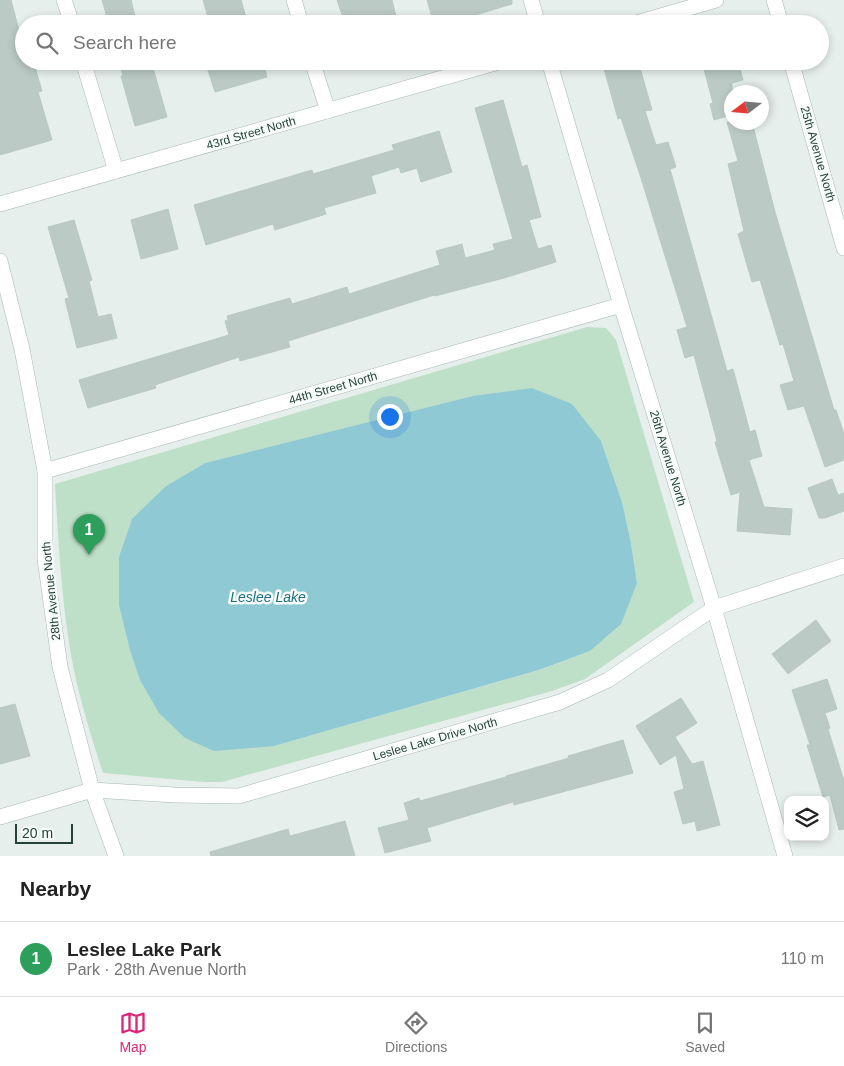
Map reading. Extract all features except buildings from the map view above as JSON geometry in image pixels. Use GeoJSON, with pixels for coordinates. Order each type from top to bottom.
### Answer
{"type":"FeatureCollection","features":[{"type":"Feature","properties":{"kind":"street"},"geometry":{"type":"LineString","coordinates":[[64,0],[69,15]]}},
{"type":"Feature","properties":{"kind":"street"},"geometry":{"type":"LineString","coordinates":[[294,0],[298,15]]}},
{"type":"Feature","properties":{"kind":"street"},"geometry":{"type":"LineString","coordinates":[[531,0],[535,15]]}},
{"type":"Feature","properties":{"kind":"street"},"geometry":{"type":"LineString","coordinates":[[664,15],[716,0]]}},
{"type":"Feature","properties":{"kind":"street"},"geometry":{"type":"LineString","coordinates":[[774,0],[778,15]]}},
{"type":"Feature","properties":{"kind":"street"},"geometry":{"type":"LineString","coordinates":[[86,70],[116,171]]}},
{"type":"Feature","properties":{"kind":"street"},"geometry":{"type":"LineString","coordinates":[[315,70],[328,111]]}},
{"type":"Feature","properties":{"kind":"street","name":"43rd Street North"},"geometry":{"type":"LineString","coordinates":[[0,204],[471,70]]}},
{"type":"Feature","properties":{"kind":"street","name":"26th Avenue North"},"geometry":{"type":"LineString","coordinates":[[552,70],[621,305],[714,608],[785,856]]}},
{"type":"Feature","properties":{"kind":"street","name":"25th Avenue North"},"geometry":{"type":"LineString","coordinates":[[795,70],[844,248]]}},
{"type":"Feature","properties":{"kind":"street","name":"28th Avenue North"},"geometry":{"type":"LineString","coordinates":[[0,261],[22,349],[45,471],[46,559],[60,666],[92,790],[116,856]]}},
{"type":"Feature","properties":{"kind":"street","name":"44th Street North"},"geometry":{"type":"LineString","coordinates":[[45,471],[621,305]]}},
{"type":"Feature","properties":{"kind":"street","name":"Leslee Lake Drive North"},"geometry":{"type":"LineString","coordinates":[[0,817],[92,790],[175,795],[239,796],[560,702],[608,680],[714,608],[844,566]]}},
{"type":"Feature","properties":{"kind":"green space"},"geometry":{"type":"Polygon","coordinates":[[[587,327],[606,328],[616,340],[694,602],[585,679],[552,691],[222,782],[103,773],[79,693],[69,643],[62,584],[55,484],[587,327]],[[601,441],[284,444],[205,463],[166,486],[274,746],[540,670],[590,651],[637,583],[622,502],[601,441]]]}},
{"type":"Feature","properties":{"kind":"water","name":"Leslee Lake"},"geometry":{"type":"Polygon","coordinates":[[[532,388],[572,404],[601,441],[622,502],[637,583],[621,624],[590,651],[539,670],[274,746],[214,751],[185,738],[159,713],[140,680],[130,650],[119,605],[119,557],[132,519],[166,486],[205,463],[473,396],[532,388]]]}},
{"type":"Feature","properties":{"kind":"place","name":"Leslee Lake Park"},"geometry":{"type":"Point","coordinates":[89,555]}}]}
